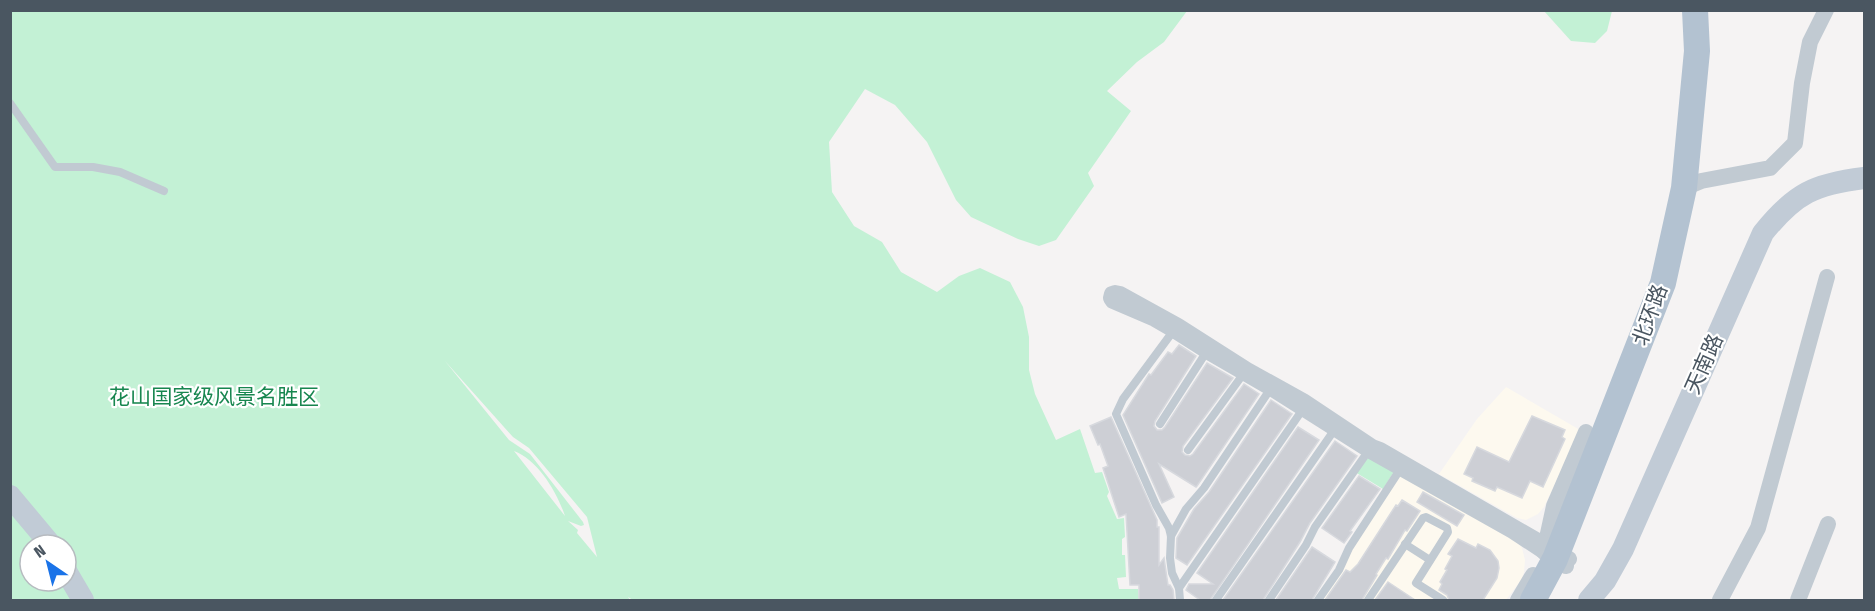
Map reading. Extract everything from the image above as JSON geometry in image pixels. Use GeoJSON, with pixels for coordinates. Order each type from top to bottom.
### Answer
{"type":"FeatureCollection","features":[{"type":"Feature","properties":{"kind":"main road","name":"北环路"},"geometry":{"type":"LineString","coordinates":[[1692,184],[1698,51],[1695,10]]}},
{"type":"Feature","properties":{"kind":"main road","name":"北环路"},"geometry":{"type":"LineString","coordinates":[[1533,600],[1658,340],[1692,184],[1714,44],[1711,10]]}},
{"type":"Feature","properties":{"kind":"main road","name":"天南路"},"geometry":{"type":"LineString","coordinates":[[1589,600],[1605,581],[1623,549],[1763,233],[1782,212],[1805,194],[1823,184],[1864,178]]}},
{"type":"Feature","properties":{"kind":"main road","name":"天南路"},"geometry":{"type":"LineString","coordinates":[[1601,600],[1630,554],[1772,236],[1787,218],[1817,196],[1864,188]]}},
{"type":"Feature","properties":{"kind":"main road"},"geometry":{"type":"LineString","coordinates":[[10,496],[41,533]]}},
{"type":"Feature","properties":{"kind":"main road","name":"北环路"},"geometry":{"type":"LineString","coordinates":[[1548,600],[1556,555]]}},
{"type":"Feature","properties":{"kind":"street"},"geometry":{"type":"LineString","coordinates":[[1692,184],[1770,168],[1795,144],[1802,83],[1810,42],[1826,10]]}},
{"type":"Feature","properties":{"kind":"street"},"geometry":{"type":"LineString","coordinates":[[1720,600],[1758,528],[1827,278]]}},
{"type":"Feature","properties":{"kind":"street"},"geometry":{"type":"LineString","coordinates":[[1112,294],[1120,294],[1178,326],[1247,370],[1303,401],[1372,447],[1556,555],[1369,450],[1155,319],[1113,301],[1110,298],[1112,294]]}},
{"type":"Feature","properties":{"kind":"street"},"geometry":{"type":"LineString","coordinates":[[1556,555],[1549,524],[1554,506],[1586,432]]}},
{"type":"Feature","properties":{"kind":"street"},"geometry":{"type":"LineString","coordinates":[[1798,600],[1828,524]]}},
{"type":"Feature","properties":{"kind":"street"},"geometry":{"type":"LineString","coordinates":[[1518,600],[1536,572],[1556,555]]}},
{"type":"Feature","properties":{"kind":"lane"},"geometry":{"type":"LineString","coordinates":[[10,103],[55,167],[93,167],[120,172],[164,191]]}},
{"type":"Feature","properties":{"kind":"lane"},"geometry":{"type":"LineString","coordinates":[[1171,536],[1116,414],[1123,399],[1174,330]]}},
{"type":"Feature","properties":{"kind":"lane"},"geometry":{"type":"LineString","coordinates":[[1160,424],[1207,351]]}},
{"type":"Feature","properties":{"kind":"lane"},"geometry":{"type":"LineString","coordinates":[[1188,450],[1244,373]]}},
{"type":"Feature","properties":{"kind":"lane"},"geometry":{"type":"LineString","coordinates":[[1180,600],[1179,588],[1172,573],[1171,536],[1186,509],[1203,488],[1271,388]]}},
{"type":"Feature","properties":{"kind":"lane"},"geometry":{"type":"LineString","coordinates":[[1179,588],[1303,409]]}},
{"type":"Feature","properties":{"kind":"lane"},"geometry":{"type":"LineString","coordinates":[[1216,600],[1335,429]]}},
{"type":"Feature","properties":{"kind":"lane"},"geometry":{"type":"LineString","coordinates":[[1269,600],[1306,545],[1315,527],[1369,450]]}},
{"type":"Feature","properties":{"kind":"lane"},"geometry":{"type":"LineString","coordinates":[[1318,600],[1339,570],[1349,548],[1401,468]]}},
{"type":"Feature","properties":{"kind":"lane"},"geometry":{"type":"LineString","coordinates":[[1368,600],[1426,517],[1447,528],[1448,532],[1416,583],[1443,600]]}},
{"type":"Feature","properties":{"kind":"lane"},"geometry":{"type":"LineString","coordinates":[[1406,544],[1430,560]]}},
{"type":"Feature","properties":{"kind":"shaded area"},"geometry":{"type":"Polygon","coordinates":[[[1506,387],[1580,430],[1544,507],[1538,514],[1526,520],[1517,518],[1439,474],[1477,419],[1506,387]]]}},
{"type":"Feature","properties":{"kind":"shaded area"},"geometry":{"type":"Polygon","coordinates":[[[1401,475],[1518,543],[1525,560],[1524,572],[1522,579],[1506,600],[1323,600],[1343,571],[1347,558],[1401,475]]]}},
{"type":"Feature","properties":{"kind":"green space","name":"花山国家级风景名胜区"},"geometry":{"type":"Polygon","coordinates":[[[10,11],[1187,11],[1164,42],[1137,62],[1107,91],[1131,111],[1088,173],[1094,186],[1056,240],[1039,246],[971,217],[956,200],[927,142],[895,105],[865,89],[829,142],[832,192],[854,226],[882,242],[901,272],[937,292],[959,276],[980,268],[1010,282],[1023,307],[1029,337],[1029,370],[1035,394],[1056,440],[1080,429],[1095,473],[1102,472],[1109,492],[1107,496],[1117,519],[1124,518],[1125,537],[1122,539],[1122,555],[1125,555],[1126,577],[1117,578],[1119,589],[1138,589],[1139,600],[633,600],[628,597],[630,600],[11,600],[10,11]],[[445,361],[509,440],[530,454],[583,522],[584,525],[581,526],[568,521],[578,530],[577,533],[597,557],[587,517],[529,448],[513,437],[445,361]],[[514,451],[565,516],[557,497],[539,469],[523,455],[514,451]]]}},
{"type":"Feature","properties":{"kind":"green space"},"geometry":{"type":"Polygon","coordinates":[[[1544,11],[1612,11],[1607,31],[1595,43],[1571,41],[1544,11]]]}},
{"type":"Feature","properties":{"kind":"green space"},"geometry":{"type":"Polygon","coordinates":[[[1370,456],[1395,470],[1383,489],[1355,472],[1370,456]]]}},
{"type":"Feature","properties":{"kind":"building"},"geometry":{"type":"Polygon","coordinates":[[[1179,345],[1196,356],[1155,421],[1154,426],[1157,430],[1165,427],[1207,363],[1233,378],[1183,446],[1182,452],[1185,455],[1193,454],[1244,384],[1259,394],[1196,487],[1159,464],[1174,497],[1162,503],[1123,415],[1149,374],[1151,375],[1168,352],[1172,354],[1179,345]]]}},
{"type":"Feature","properties":{"kind":"building"},"geometry":{"type":"Polygon","coordinates":[[[1271,400],[1292,414],[1187,565],[1176,558],[1177,538],[1194,509],[1209,492],[1271,400]]]}},
{"type":"Feature","properties":{"kind":"building"},"geometry":{"type":"Polygon","coordinates":[[[1532,416],[1565,430],[1562,437],[1565,439],[1543,487],[1530,481],[1522,498],[1497,487],[1495,491],[1472,481],[1473,478],[1464,474],[1477,447],[1509,462],[1532,416]]]}},
{"type":"Feature","properties":{"kind":"building"},"geometry":{"type":"Polygon","coordinates":[[[1111,417],[1157,520],[1159,565],[1164,558],[1168,585],[1173,590],[1174,600],[1139,600],[1139,585],[1130,585],[1126,514],[1119,517],[1103,468],[1108,466],[1090,426],[1111,417]]]}},
{"type":"Feature","properties":{"kind":"building"},"geometry":{"type":"Polygon","coordinates":[[[1298,427],[1319,440],[1210,600],[1200,600],[1186,590],[1189,584],[1213,584],[1197,573],[1298,427]]]}},
{"type":"Feature","properties":{"kind":"building"},"geometry":{"type":"Polygon","coordinates":[[[1335,441],[1357,456],[1310,523],[1263,600],[1223,600],[1335,441]]]}},
{"type":"Feature","properties":{"kind":"building"},"geometry":{"type":"Polygon","coordinates":[[[1359,476],[1380,489],[1344,543],[1322,528],[1359,476]]]}},
{"type":"Feature","properties":{"kind":"building"},"geometry":{"type":"Polygon","coordinates":[[[1423,492],[1464,515],[1457,526],[1417,502],[1423,492]]]}},
{"type":"Feature","properties":{"kind":"building"},"geometry":{"type":"Polygon","coordinates":[[[1402,500],[1420,511],[1407,531],[1405,530],[1388,559],[1386,558],[1362,600],[1325,600],[1346,570],[1350,572],[1358,564],[1396,505],[1398,506],[1402,500]]]}},
{"type":"Feature","properties":{"kind":"building"},"geometry":{"type":"Polygon","coordinates":[[[1458,539],[1476,548],[1478,544],[1490,550],[1498,561],[1497,578],[1483,600],[1449,600],[1447,595],[1439,590],[1442,584],[1440,582],[1452,556],[1448,554],[1458,539]]]}},
{"type":"Feature","properties":{"kind":"building"},"geometry":{"type":"Polygon","coordinates":[[[1312,547],[1335,562],[1312,600],[1276,600],[1312,547]]]}},
{"type":"Feature","properties":{"kind":"building"},"geometry":{"type":"Polygon","coordinates":[[[1388,582],[1415,600],[1375,600],[1388,582]]]}}]}
